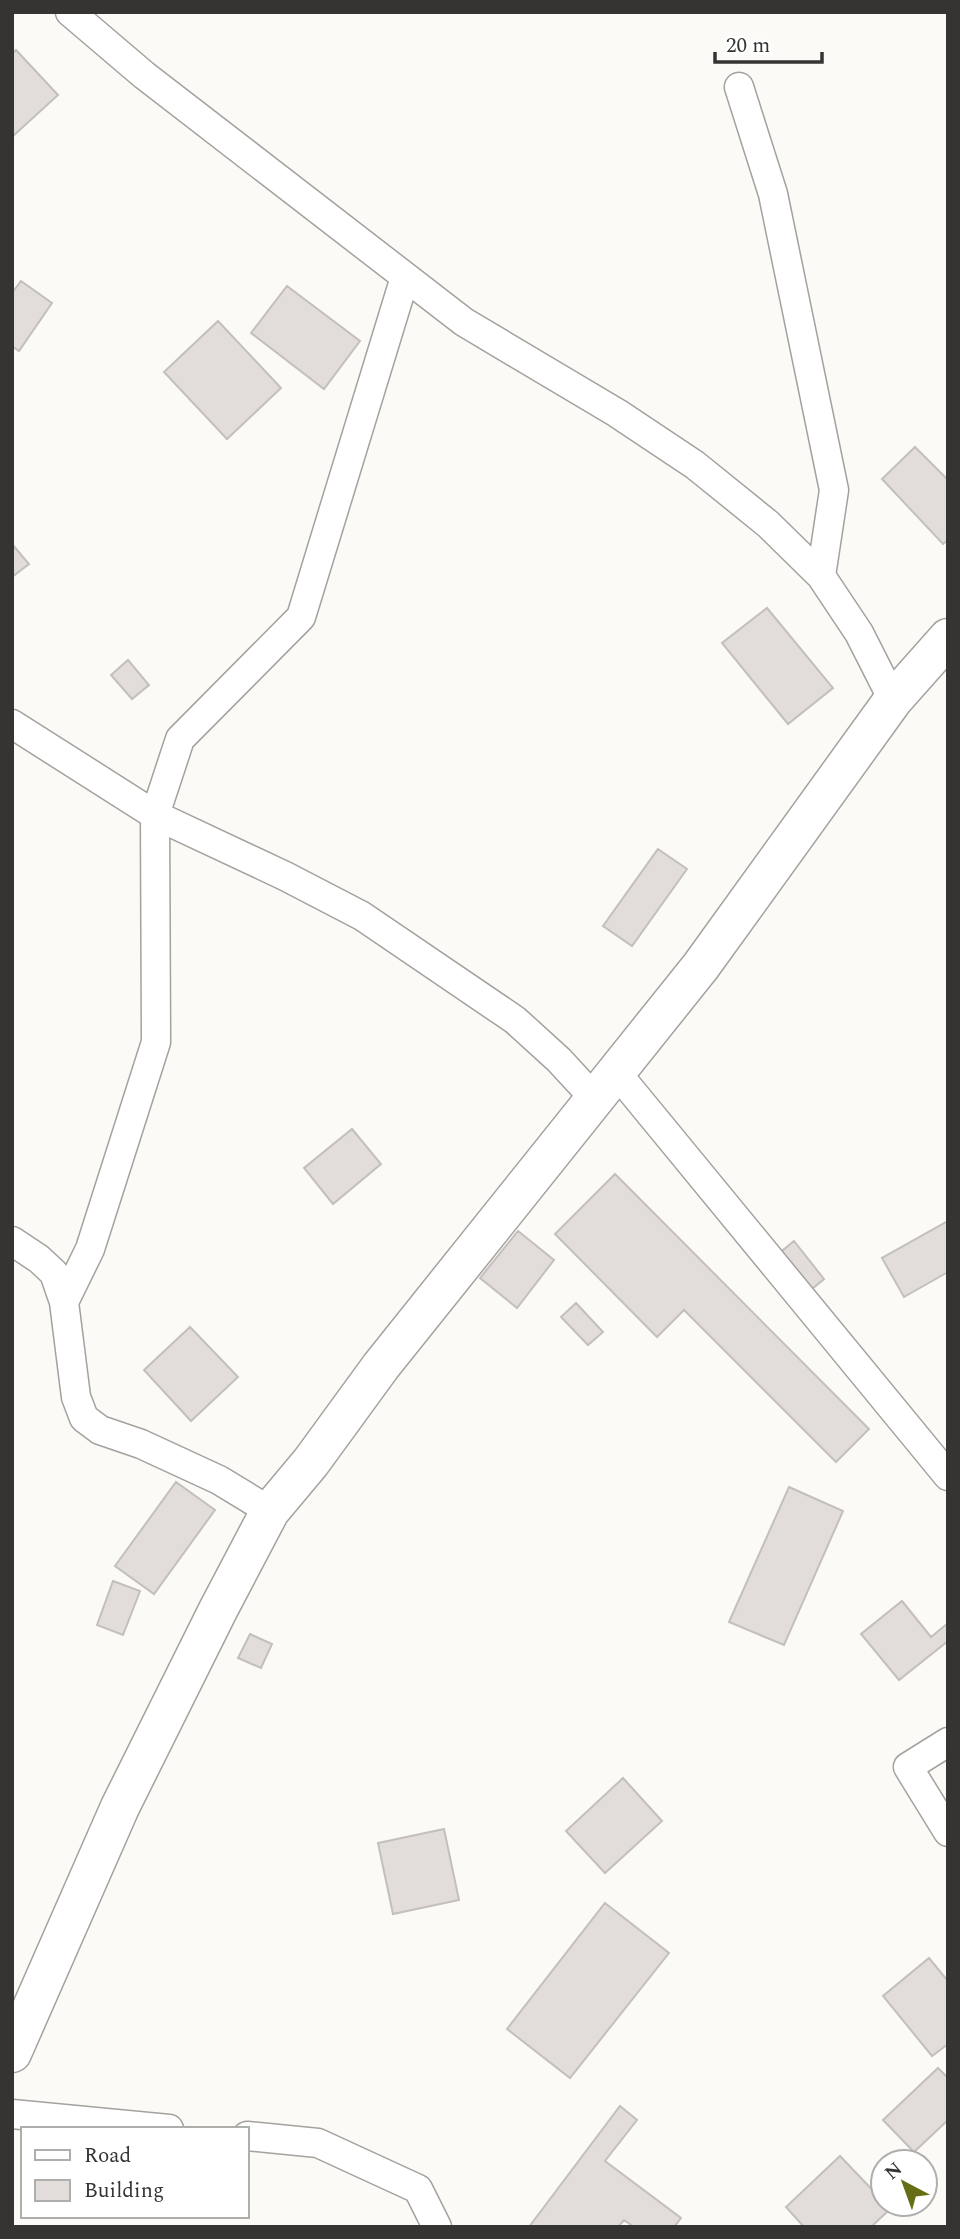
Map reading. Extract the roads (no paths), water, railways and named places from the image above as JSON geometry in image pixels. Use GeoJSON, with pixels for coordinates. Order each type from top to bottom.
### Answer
{"type":"FeatureCollection","features":[{"type":"Feature","properties":{"kind":"main road"},"geometry":{"type":"LineString","coordinates":[[12,2053],[120,1807],[270,1511],[312,1462],[381,1366],[701,966],[893,700],[948,638]]}},
{"type":"Feature","properties":{"kind":"street"},"geometry":{"type":"LineString","coordinates":[[69,12],[144,75],[464,322],[617,413],[695,465],[768,524],[821,576],[859,633],[893,700]]}},
{"type":"Feature","properties":{"kind":"street"},"geometry":{"type":"LineString","coordinates":[[739,87],[773,194],[834,490],[821,576]]}},
{"type":"Feature","properties":{"kind":"street"},"geometry":{"type":"LineString","coordinates":[[64,1302],[90,1249],[156,1042],[155,815],[180,738],[301,617],[405,277]]}},
{"type":"Feature","properties":{"kind":"street"},"geometry":{"type":"LineString","coordinates":[[12,724],[155,815],[285,876],[362,916],[515,1020],[559,1060],[606,1085],[948,1476]]}},
{"type":"Feature","properties":{"kind":"street"},"geometry":{"type":"LineString","coordinates":[[12,1241],[54,1273],[64,1302],[76,1397],[84,1418],[100,1430],[141,1444],[219,1480],[270,1511]]}},
{"type":"Feature","properties":{"kind":"street"},"geometry":{"type":"LineString","coordinates":[[948,1742],[908,1767],[948,1832]]}},
{"type":"Feature","properties":{"kind":"street"},"geometry":{"type":"LineString","coordinates":[[12,2114],[148,2127]]}},
{"type":"Feature","properties":{"kind":"street"},"geometry":{"type":"LineString","coordinates":[[248,2136],[318,2143],[418,2189],[437,2227]]}}]}
